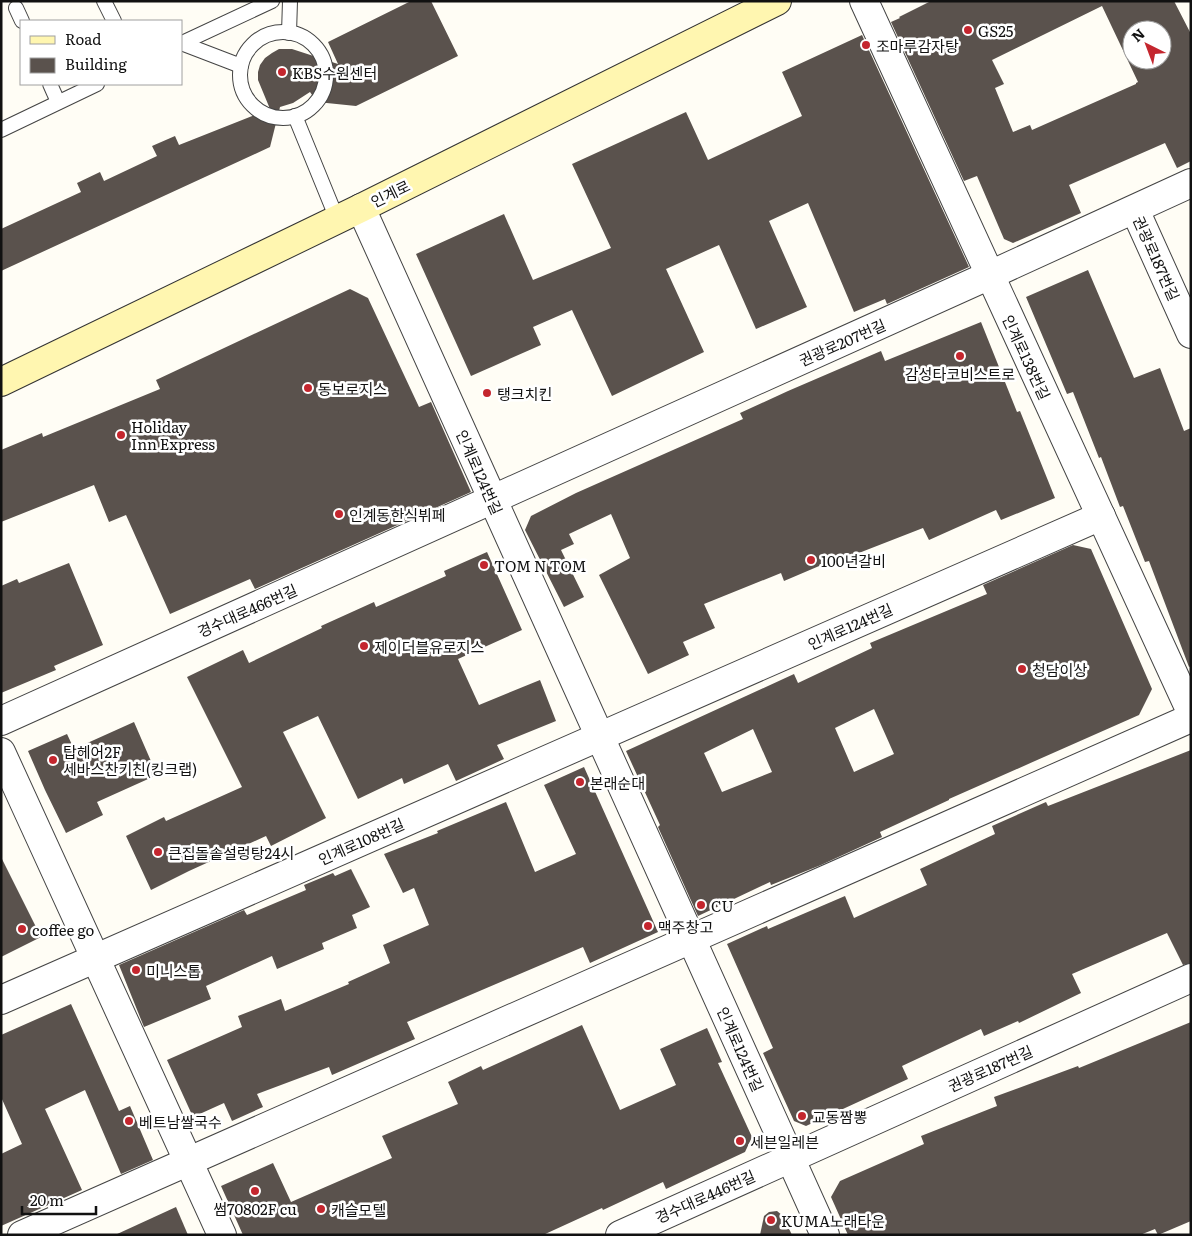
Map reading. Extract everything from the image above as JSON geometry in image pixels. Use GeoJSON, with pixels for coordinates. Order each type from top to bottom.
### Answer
{"type":"FeatureCollection","features":[{"type":"Feature","properties":{"kind":"street","name":"인계로"},"geometry":{"type":"LineString","coordinates":[[1,382],[361,208],[777,1]]}},
{"type":"Feature","properties":{"kind":"street","name":"인계로138번길"},"geometry":{"type":"LineString","coordinates":[[864,1],[1191,712]]}},
{"type":"Feature","properties":{"kind":"street","name":"권광로207번길"},"geometry":{"type":"LineString","coordinates":[[493,499],[1135,210],[1191,183]]}},
{"type":"Feature","properties":{"kind":"street","name":"인계로124번길"},"geometry":{"type":"LineString","coordinates":[[361,208],[825,1235]]}},
{"type":"Feature","properties":{"kind":"street","name":"권광로187번길"},"geometry":{"type":"LineString","coordinates":[[1135,210],[1191,334]]}},
{"type":"Feature","properties":{"kind":"street","name":"경수대로466번길"},"geometry":{"type":"LineString","coordinates":[[1,721],[493,499]]}},
{"type":"Feature","properties":{"kind":"street","name":"인계로124번길"},"geometry":{"type":"LineString","coordinates":[[600,737],[1101,516]]}},
{"type":"Feature","properties":{"kind":"street"},"geometry":{"type":"LineString","coordinates":[[22,1235],[1191,718]]}},
{"type":"Feature","properties":{"kind":"street","name":"인계로108번길"},"geometry":{"type":"LineString","coordinates":[[1,1000],[600,737]]}},
{"type":"Feature","properties":{"kind":"street"},"geometry":{"type":"LineString","coordinates":[[1,752],[222,1235]]}},
{"type":"Feature","properties":{"kind":"street","name":"권광로187번길"},"geometry":{"type":"LineString","coordinates":[[790,1158],[1191,978]]}},
{"type":"Feature","properties":{"kind":"street","name":"경수대로446번길"},"geometry":{"type":"LineString","coordinates":[[620,1235],[790,1158]]}},
{"type":"Feature","properties":{"kind":"lane"},"geometry":{"type":"LineString","coordinates":[[104,1],[114,20]]}},
{"type":"Feature","properties":{"kind":"lane"},"geometry":{"type":"LineString","coordinates":[[182,43],[272,1]]}},
{"type":"Feature","properties":{"kind":"lane"},"geometry":{"type":"LineString","coordinates":[[289,33],[290,1]]}},
{"type":"Feature","properties":{"kind":"lane"},"geometry":{"type":"LineString","coordinates":[[284,32],[289,33],[299,35],[311,42],[320,54],[326,67],[326,81],[322,94],[314,106],[303,114],[290,118],[276,118],[263,114],[252,105],[244,94],[240,80],[242,66],[247,52],[257,41],[270,35],[284,32]]}},
{"type":"Feature","properties":{"kind":"lane"},"geometry":{"type":"LineString","coordinates":[[182,43],[242,66]]}},
{"type":"Feature","properties":{"kind":"lane"},"geometry":{"type":"LineString","coordinates":[[50,85],[58,102]]}},
{"type":"Feature","properties":{"kind":"lane"},"geometry":{"type":"LineString","coordinates":[[1,130],[95,85]]}},
{"type":"Feature","properties":{"kind":"lane"},"geometry":{"type":"LineString","coordinates":[[295,116],[337,219]]}},
{"type":"Feature","properties":{"kind":"building"},"geometry":{"type":"Polygon","coordinates":[[[411,1],[431,1],[458,56],[356,106],[317,102],[310,92],[293,103],[280,107],[270,147],[1,271],[1,229],[81,192],[77,183],[100,172],[104,181],[157,156],[152,146],[175,136],[179,145],[270,109],[258,80],[260,65],[265,58],[279,49],[292,49],[338,64],[328,42],[411,1]]]}},
{"type":"Feature","properties":{"kind":"building"},"geometry":{"type":"Polygon","coordinates":[[[931,1],[1174,1],[1191,34],[1191,161],[1177,168],[1165,143],[1069,185],[1081,213],[1013,243],[1004,239],[977,176],[964,181],[891,22],[931,1]],[[1102,6],[992,60],[1004,84],[995,88],[1013,132],[1030,125],[1032,130],[1136,84],[1138,82],[1132,70],[1172,70],[1172,20],[1122,20],[1122,48],[1102,6]]]}},
{"type":"Feature","properties":{"kind":"building"},"geometry":{"type":"Polygon","coordinates":[[[862,35],[969,267],[887,304],[885,299],[854,312],[808,203],[769,221],[807,307],[756,329],[719,245],[666,269],[704,352],[612,396],[572,310],[533,327],[541,345],[471,376],[416,254],[504,214],[533,280],[611,248],[572,164],[686,112],[708,160],[802,116],[782,72],[862,35]]]}},
{"type":"Feature","properties":{"kind":"building"},"geometry":{"type":"Polygon","coordinates":[[[1088,270],[1134,378],[1160,368],[1184,431],[1191,428],[1191,666],[1189,667],[1149,561],[1145,562],[1123,506],[1120,507],[1101,457],[1099,458],[1073,392],[1067,394],[1026,297],[1088,270]]]}},
{"type":"Feature","properties":{"kind":"building"},"geometry":{"type":"Polygon","coordinates":[[[350,289],[368,298],[419,407],[431,402],[471,492],[255,589],[250,579],[170,614],[126,515],[109,522],[94,485],[1,522],[1,450],[42,433],[43,437],[160,389],[156,380],[350,289]]]}},
{"type":"Feature","properties":{"kind":"building"},"geometry":{"type":"Polygon","coordinates":[[[981,322],[1017,412],[1020,411],[1055,498],[1001,520],[996,510],[929,540],[923,528],[846,558],[845,555],[784,581],[781,573],[704,604],[715,628],[683,642],[689,655],[648,674],[599,575],[630,558],[611,514],[569,534],[574,544],[561,550],[584,597],[564,607],[525,530],[531,516],[576,493],[743,419],[740,413],[788,391],[881,351],[885,361],[981,322]]]}},
{"type":"Feature","properties":{"kind":"building"},"geometry":{"type":"Polygon","coordinates":[[[1073,545],[1091,549],[1152,689],[1139,715],[949,799],[880,832],[882,837],[821,865],[771,885],[770,882],[698,916],[658,827],[660,825],[626,751],[794,674],[798,683],[872,648],[870,643],[987,594],[983,585],[1073,545]],[[874,709],[835,728],[854,772],[894,754],[874,709]],[[753,729],[704,753],[722,792],[772,772],[753,729]]]}},
{"type":"Feature","properties":{"kind":"building"},"geometry":{"type":"Polygon","coordinates":[[[487,552],[522,630],[458,659],[479,705],[540,680],[556,721],[497,745],[504,759],[456,781],[448,764],[404,784],[402,778],[358,799],[318,716],[283,732],[326,818],[271,846],[266,836],[151,890],[126,836],[164,817],[166,821],[242,787],[187,677],[243,650],[249,663],[322,628],[321,626],[374,602],[376,607],[446,576],[444,571],[487,552]]]}},
{"type":"Feature","properties":{"kind":"building"},"geometry":{"type":"Polygon","coordinates":[[[69,563],[103,645],[54,666],[56,670],[1,693],[1,586],[17,579],[19,583],[69,563]]]}},
{"type":"Feature","properties":{"kind":"building"},"geometry":{"type":"Polygon","coordinates":[[[134,722],[157,775],[97,802],[103,815],[66,833],[28,751],[67,734],[74,749],[134,722]]]}},
{"type":"Feature","properties":{"kind":"building"},"geometry":{"type":"Polygon","coordinates":[[[1191,750],[1191,963],[1183,965],[1167,933],[1072,974],[1081,993],[1019,1023],[1018,1021],[984,1036],[981,1029],[902,1066],[908,1079],[806,1126],[794,1121],[763,1053],[773,1048],[727,944],[767,926],[768,929],[845,896],[854,918],[927,885],[920,869],[995,834],[992,826],[1046,802],[1048,806],[1191,750]]]}},
{"type":"Feature","properties":{"kind":"building"},"geometry":{"type":"Polygon","coordinates":[[[584,767],[658,932],[590,963],[583,947],[407,1022],[415,1039],[332,1075],[329,1067],[257,1094],[263,1107],[232,1121],[224,1103],[193,1117],[167,1060],[242,1027],[238,1016],[281,999],[285,1011],[349,984],[348,982],[390,963],[383,945],[429,925],[414,888],[403,893],[384,854],[438,833],[437,831],[506,802],[535,872],[576,854],[544,785],[584,767]]]}},
{"type":"Feature","properties":{"kind":"building"},"geometry":{"type":"Polygon","coordinates":[[[1,857],[41,937],[1,957],[1,857]]]}},
{"type":"Feature","properties":{"kind":"building"},"geometry":{"type":"Polygon","coordinates":[[[351,869],[370,907],[352,915],[357,928],[322,943],[324,949],[277,969],[272,956],[206,986],[211,999],[144,1027],[119,965],[244,910],[247,915],[306,890],[304,885],[333,873],[335,876],[351,869]]]}},
{"type":"Feature","properties":{"kind":"building"},"geometry":{"type":"Polygon","coordinates":[[[71,1004],[119,1111],[130,1106],[153,1160],[121,1174],[85,1090],[45,1109],[82,1190],[1,1226],[1,1154],[22,1144],[1,1097],[1,1035],[71,1004]]]}},
{"type":"Feature","properties":{"kind":"building"},"geometry":{"type":"Polygon","coordinates":[[[1191,1022],[1191,1221],[1158,1235],[1155,1229],[1140,1235],[848,1235],[831,1197],[840,1181],[924,1144],[921,1136],[997,1106],[994,1097],[1078,1066],[1079,1068],[1191,1022]]]}},
{"type":"Feature","properties":{"kind":"building"},"geometry":{"type":"Polygon","coordinates":[[[582,1025],[620,1110],[676,1085],[660,1049],[707,1028],[722,1062],[718,1063],[752,1137],[745,1152],[666,1189],[663,1182],[543,1235],[243,1235],[221,1186],[273,1163],[291,1202],[392,1158],[382,1136],[458,1104],[448,1082],[481,1066],[483,1070],[582,1025]]]}},
{"type":"Feature","properties":{"kind":"building"},"geometry":{"type":"Polygon","coordinates":[[[176,1207],[188,1235],[115,1235],[176,1207]]]}},
{"type":"Feature","properties":{"kind":"building"},"geometry":{"type":"Polygon","coordinates":[[[777,1211],[783,1216],[792,1235],[760,1235],[764,1216],[769,1212],[777,1211]]]}},
{"type":"Feature","properties":{"kind":"place","name":"GS25"},"geometry":{"type":"Point","coordinates":[968,30]}},
{"type":"Feature","properties":{"kind":"place","name":"조마루감자탕"},"geometry":{"type":"Point","coordinates":[866,45]}},
{"type":"Feature","properties":{"kind":"place","name":"KBS수원센터"},"geometry":{"type":"Point","coordinates":[282,72]}},
{"type":"Feature","properties":{"kind":"place","name":"감성타코비스트로"},"geometry":{"type":"Point","coordinates":[960,356]}},
{"type":"Feature","properties":{"kind":"place","name":"동보로지스"},"geometry":{"type":"Point","coordinates":[308,388]}},
{"type":"Feature","properties":{"kind":"place","name":"탱크치킨"},"geometry":{"type":"Point","coordinates":[487,393]}},
{"type":"Feature","properties":{"kind":"place","name":"Holiday Inn Express"},"geometry":{"type":"Point","coordinates":[121,435]}},
{"type":"Feature","properties":{"kind":"place","name":"인계동한식뷔페"},"geometry":{"type":"Point","coordinates":[339,514]}},
{"type":"Feature","properties":{"kind":"place","name":"100년갈비"},"geometry":{"type":"Point","coordinates":[811,560]}},
{"type":"Feature","properties":{"kind":"place","name":"TOM N TOM"},"geometry":{"type":"Point","coordinates":[484,565]}},
{"type":"Feature","properties":{"kind":"place","name":"제이더블유로지스"},"geometry":{"type":"Point","coordinates":[364,646]}},
{"type":"Feature","properties":{"kind":"place","name":"청담이상"},"geometry":{"type":"Point","coordinates":[1022,669]}},
{"type":"Feature","properties":{"kind":"place","name":"탑헤어2F 세바스찬키친(킹크랩)"},"geometry":{"type":"Point","coordinates":[53,760]}},
{"type":"Feature","properties":{"kind":"place","name":"본래순대"},"geometry":{"type":"Point","coordinates":[580,782]}},
{"type":"Feature","properties":{"kind":"place","name":"큰집돌솥설렁탕24시"},"geometry":{"type":"Point","coordinates":[158,852]}},
{"type":"Feature","properties":{"kind":"place","name":"CU"},"geometry":{"type":"Point","coordinates":[701,905]}},
{"type":"Feature","properties":{"kind":"place","name":"맥주창고"},"geometry":{"type":"Point","coordinates":[648,926]}},
{"type":"Feature","properties":{"kind":"place","name":"coffee go"},"geometry":{"type":"Point","coordinates":[22,929]}},
{"type":"Feature","properties":{"kind":"place","name":"미니스톱"},"geometry":{"type":"Point","coordinates":[136,970]}},
{"type":"Feature","properties":{"kind":"place","name":"교동짬뽕"},"geometry":{"type":"Point","coordinates":[802,1116]}},
{"type":"Feature","properties":{"kind":"place","name":"베트남쌀국수"},"geometry":{"type":"Point","coordinates":[129,1121]}},
{"type":"Feature","properties":{"kind":"place","name":"세븐일레븐"},"geometry":{"type":"Point","coordinates":[740,1141]}},
{"type":"Feature","properties":{"kind":"place","name":"썸70802F cu"},"geometry":{"type":"Point","coordinates":[255,1191]}},
{"type":"Feature","properties":{"kind":"place","name":"캐슬모텔"},"geometry":{"type":"Point","coordinates":[321,1209]}},
{"type":"Feature","properties":{"kind":"place","name":"KUMA노래타운"},"geometry":{"type":"Point","coordinates":[771,1220]}}]}
